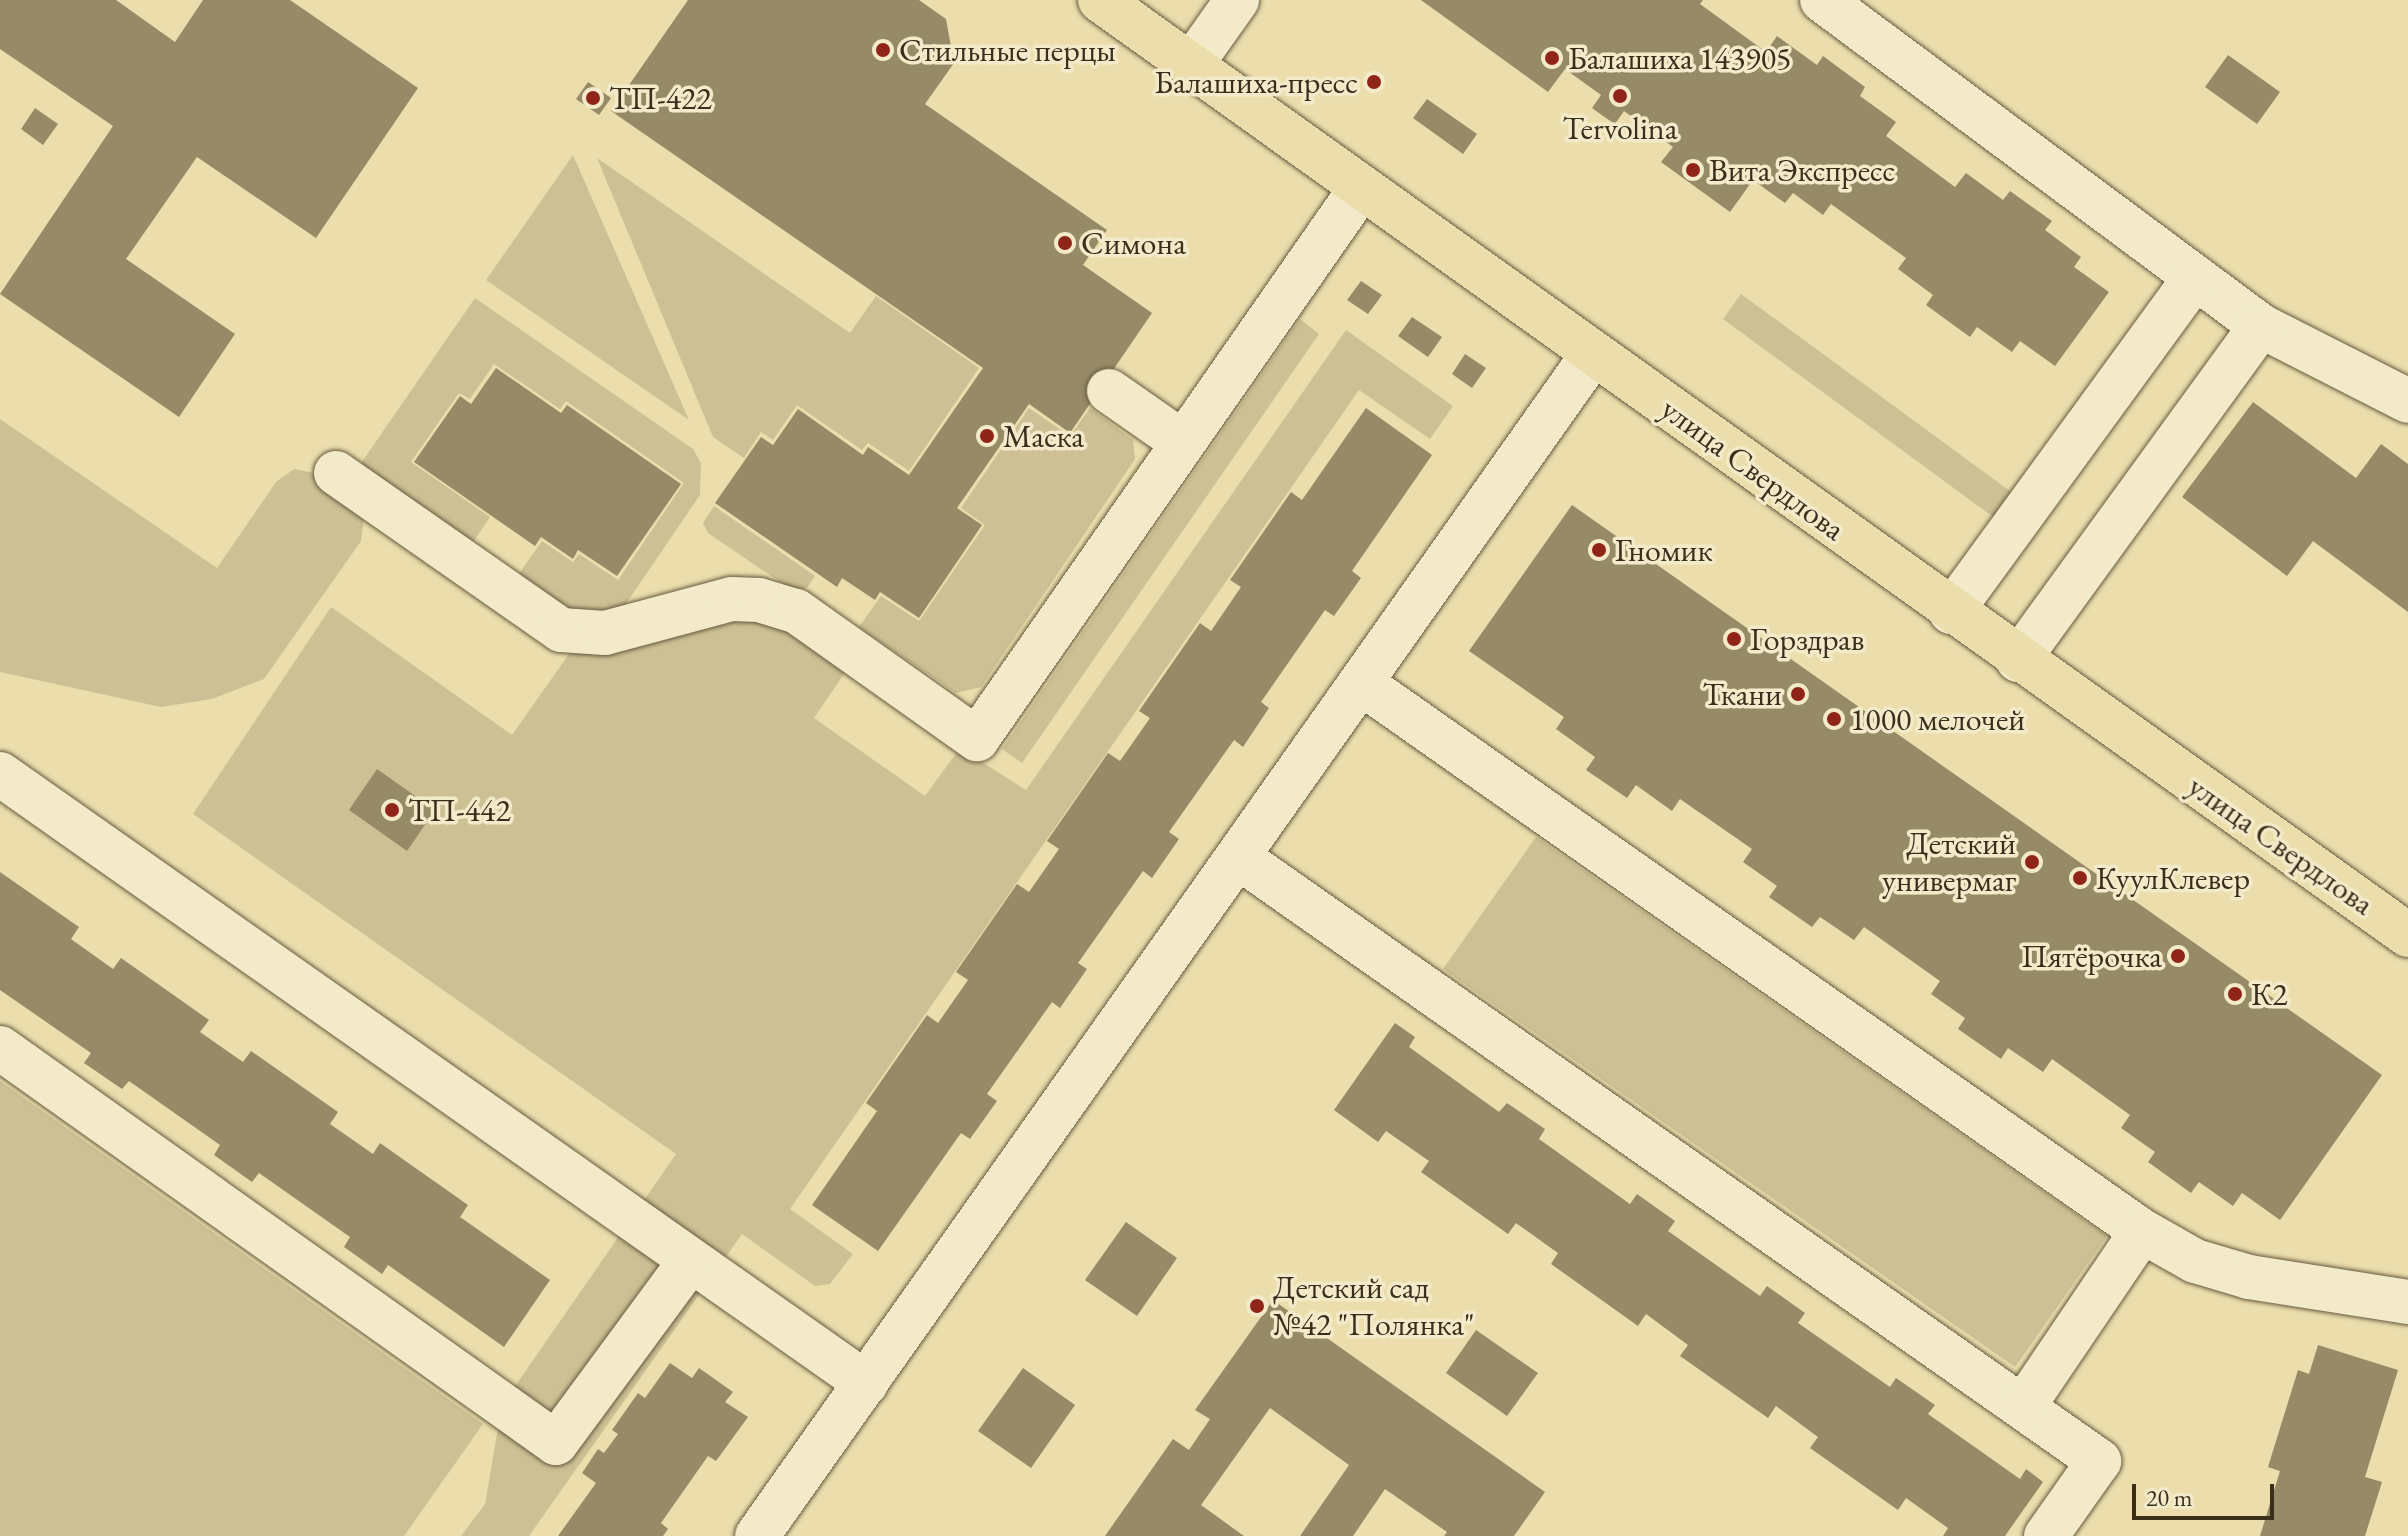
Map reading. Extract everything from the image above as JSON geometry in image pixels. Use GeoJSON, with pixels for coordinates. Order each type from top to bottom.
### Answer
{"type":"FeatureCollection","features":[{"type":"Feature","properties":{"kind":"main road","name":"улица Свердлова"},"geometry":{"type":"LineString","coordinates":[[1100,0],[2018,660],[2408,935]]}},
{"type":"Feature","properties":{"kind":"lane"},"geometry":{"type":"LineString","coordinates":[[1191,65],[1237,0]]}},
{"type":"Feature","properties":{"kind":"lane"},"geometry":{"type":"LineString","coordinates":[[1822,0],[2261,326],[2408,401]]}},
{"type":"Feature","properties":{"kind":"lane"},"geometry":{"type":"LineString","coordinates":[[336,473],[561,630],[605,633],[732,599],[759,600],[796,611],[977,739],[1361,188]]}},
{"type":"Feature","properties":{"kind":"lane"},"geometry":{"type":"LineString","coordinates":[[1951,612],[2195,277]]}},
{"type":"Feature","properties":{"kind":"lane"},"geometry":{"type":"LineString","coordinates":[[2018,660],[2261,326]]}},
{"type":"Feature","properties":{"kind":"lane"},"geometry":{"type":"LineString","coordinates":[[757,1536],[1593,354]]}},
{"type":"Feature","properties":{"kind":"lane"},"geometry":{"type":"LineString","coordinates":[[1109,391],[1182,442]]}},
{"type":"Feature","properties":{"kind":"lane"},"geometry":{"type":"LineString","coordinates":[[1361,683],[2142,1231],[2195,1261],[2249,1277],[2408,1302]]}},
{"type":"Feature","properties":{"kind":"lane"},"geometry":{"type":"LineString","coordinates":[[0,774],[866,1383]]}},
{"type":"Feature","properties":{"kind":"lane"},"geometry":{"type":"LineString","coordinates":[[1238,857],[2099,1461],[2046,1536]]}},
{"type":"Feature","properties":{"kind":"lane"},"geometry":{"type":"LineString","coordinates":[[0,1048],[556,1443],[691,1260]]}},
{"type":"Feature","properties":{"kind":"lane"},"geometry":{"type":"LineString","coordinates":[[2023,1407],[2142,1231]]}},
{"type":"Feature","properties":{"kind":"shaded area"},"geometry":{"type":"Polygon","coordinates":[[[573,155],[689,420],[486,280],[573,155]]]}},
{"type":"Feature","properties":{"kind":"shaded area"},"geometry":{"type":"Polygon","coordinates":[[[597,158],[850,333],[876,296],[979,368],[909,471],[868,443],[862,450],[797,405],[773,440],[761,432],[744,458],[713,437],[597,158]]]}},
{"type":"Feature","properties":{"kind":"shaded area"},"geometry":{"type":"Polygon","coordinates":[[[1741,294],[2018,497],[2000,522],[1723,319],[1741,294]]]}},
{"type":"Feature","properties":{"kind":"shaded area"},"geometry":{"type":"Polygon","coordinates":[[[475,298],[693,449],[701,463],[700,495],[621,611],[569,614],[516,578],[542,541],[573,562],[579,554],[618,580],[684,483],[566,401],[560,409],[494,364],[470,399],[459,393],[411,462],[490,517],[470,547],[357,469],[475,298]]]}},
{"type":"Feature","properties":{"kind":"shaded area"},"geometry":{"type":"Polygon","coordinates":[[[1300,319],[1319,334],[1022,763],[1002,749],[1300,319]]]}},
{"type":"Feature","properties":{"kind":"shaded area"},"geometry":{"type":"Polygon","coordinates":[[[1346,330],[1453,406],[1430,439],[1359,390],[790,1209],[853,1254],[830,1284],[815,1286],[742,1234],[529,1536],[461,1536],[485,1504],[502,1405],[676,1154],[193,814],[331,607],[512,735],[569,654],[614,650],[721,620],[753,619],[792,627],[848,668],[814,718],[925,796],[960,748],[1026,790],[1346,330]]]}},
{"type":"Feature","properties":{"kind":"shaded area"},"geometry":{"type":"Polygon","coordinates":[[[1029,408],[1070,436],[1090,408],[1133,440],[1135,459],[981,687],[956,693],[859,627],[881,596],[919,621],[985,525],[961,508],[1029,408]]]}},
{"type":"Feature","properties":{"kind":"shaded area"},"geometry":{"type":"Polygon","coordinates":[[[0,419],[217,568],[276,482],[294,469],[314,473],[354,500],[364,518],[361,541],[264,679],[212,699],[161,707],[0,672],[0,419]]]}},
{"type":"Feature","properties":{"kind":"shaded area"},"geometry":{"type":"Polygon","coordinates":[[[714,506],[815,576],[807,588],[793,591],[708,533],[703,523],[714,506]]]}},
{"type":"Feature","properties":{"kind":"shaded area"},"geometry":{"type":"Polygon","coordinates":[[[1536,837],[2107,1236],[2015,1367],[1443,969],[1536,837]]]}},
{"type":"Feature","properties":{"kind":"shaded area"},"geometry":{"type":"Polygon","coordinates":[[[0,1081],[483,1424],[404,1536],[0,1536],[0,1081]]]}},
{"type":"Feature","properties":{"kind":"building"},"geometry":{"type":"Polygon","coordinates":[[[0,0],[116,0],[175,42],[203,0],[290,0],[418,88],[316,238],[197,157],[126,259],[235,334],[179,417],[0,294],[113,126],[0,49],[0,0]]]}},
{"type":"Feature","properties":{"kind":"building"},"geometry":{"type":"Polygon","coordinates":[[[688,0],[919,0],[946,19],[954,63],[925,104],[1107,230],[1083,265],[1152,313],[1070,433],[1029,404],[957,508],[982,525],[919,618],[880,592],[875,600],[842,578],[837,587],[715,503],[761,437],[773,445],[798,409],[863,455],[868,447],[909,475],[983,368],[611,111],[688,0]]]}},
{"type":"Feature","properties":{"kind":"building"},"geometry":{"type":"Polygon","coordinates":[[[1421,0],[1703,0],[1700,4],[1766,52],[1777,36],[1817,65],[1823,56],[1865,87],[1860,96],[1896,122],[1886,136],[1955,187],[1966,173],[2003,200],[2010,191],[2052,221],[2045,230],[2081,257],[2074,267],[2109,292],[2055,366],[2020,341],[2012,352],[1977,327],[1970,337],[1926,305],[1933,295],[1898,269],[1906,258],[1831,204],[1823,215],[1793,193],[1785,203],[1753,180],[1730,212],[1661,162],[1673,147],[1624,111],[1615,124],[1592,108],[1601,95],[1565,69],[1548,92],[1421,0]]]}},
{"type":"Feature","properties":{"kind":"building"},"geometry":{"type":"Polygon","coordinates":[[[2228,55],[2280,92],[2257,124],[2205,87],[2228,55]]]}},
{"type":"Feature","properties":{"kind":"building","name":"ТП-422"},"geometry":{"type":"Polygon","coordinates":[[[588,82],[611,98],[599,115],[576,99],[588,82]]]}},
{"type":"Feature","properties":{"kind":"building"},"geometry":{"type":"Polygon","coordinates":[[[1427,99],[1477,134],[1463,154],[1413,118],[1427,99]]]}},
{"type":"Feature","properties":{"kind":"building"},"geometry":{"type":"Polygon","coordinates":[[[35,108],[58,124],[43,145],[21,129],[35,108]]]}},
{"type":"Feature","properties":{"kind":"building"},"geometry":{"type":"Polygon","coordinates":[[[1361,281],[1382,295],[1368,314],[1347,300],[1361,281]]]}},
{"type":"Feature","properties":{"kind":"building"},"geometry":{"type":"Polygon","coordinates":[[[1412,317],[1442,337],[1428,357],[1398,336],[1412,317]]]}},
{"type":"Feature","properties":{"kind":"building"},"geometry":{"type":"Polygon","coordinates":[[[1465,354],[1486,368],[1472,388],[1452,374],[1465,354]]]}},
{"type":"Feature","properties":{"kind":"building"},"geometry":{"type":"Polygon","coordinates":[[[496,368],[561,413],[567,405],[681,484],[617,576],[578,550],[573,559],[541,537],[535,546],[414,462],[460,396],[471,404],[496,368]]]}},
{"type":"Feature","properties":{"kind":"building"},"geometry":{"type":"Polygon","coordinates":[[[2253,402],[2356,478],[2381,444],[2408,464],[2408,612],[2313,541],[2287,576],[2182,497],[2253,402]]]}},
{"type":"Feature","properties":{"kind":"building"},"geometry":{"type":"Polygon","coordinates":[[[1366,408],[1432,455],[1352,571],[1361,578],[1334,616],[1325,610],[1261,702],[1269,708],[1243,747],[1234,740],[1169,832],[1179,839],[1152,878],[1143,871],[1078,963],[1087,969],[1060,1008],[1052,1002],[987,1094],[997,1101],[970,1139],[961,1133],[878,1251],[812,1205],[877,1111],[866,1103],[927,1015],[938,1023],[968,980],[956,972],[1017,884],[1029,892],[1059,849],[1047,841],[1108,753],[1120,761],[1150,718],[1139,711],[1200,623],[1211,631],[1241,587],[1230,580],[1291,492],[1302,500],[1366,408]]]}},
{"type":"Feature","properties":{"kind":"building"},"geometry":{"type":"Polygon","coordinates":[[[1572,505],[2382,1075],[2280,1220],[2242,1193],[2233,1206],[2199,1182],[2191,1193],[2148,1162],[2155,1152],[2121,1128],[2130,1115],[2052,1059],[2043,1072],[2008,1048],[2001,1059],[1958,1029],[1965,1018],[1931,994],[1940,981],[1864,927],[1854,940],[1820,917],[1812,927],[1769,897],[1777,886],[1743,862],[1752,849],[1680,799],[1672,811],[1636,785],[1627,798],[1586,770],[1595,757],[1556,729],[1564,717],[1469,651],[1572,505]]]}},
{"type":"Feature","properties":{"kind":"building","name":"ТП-442"},"geometry":{"type":"Polygon","coordinates":[[[377,769],[435,810],[407,851],[349,810],[377,769]]]}},
{"type":"Feature","properties":{"kind":"building"},"geometry":{"type":"Polygon","coordinates":[[[0,872],[79,927],[71,939],[113,969],[121,958],[209,1020],[200,1032],[243,1062],[251,1051],[338,1112],[330,1124],[373,1154],[380,1143],[468,1205],[460,1217],[550,1280],[504,1347],[388,1265],[382,1274],[344,1247],[350,1237],[259,1173],[252,1182],[214,1155],[220,1145],[129,1081],[122,1089],[84,1063],[91,1053],[0,990],[0,872]]]}},
{"type":"Feature","properties":{"kind":"building"},"geometry":{"type":"Polygon","coordinates":[[[1395,1023],[1415,1037],[1409,1047],[1499,1112],[1507,1103],[1545,1129],[1539,1139],[1630,1204],[1637,1194],[1675,1221],[1668,1231],[1760,1296],[1767,1286],[1805,1313],[1798,1323],[1890,1387],[1896,1378],[1935,1405],[1928,1414],[2020,1479],[2026,1469],[2043,1482],[2005,1536],[1943,1536],[1948,1528],[1906,1498],[1898,1510],[1810,1448],[1818,1437],[1776,1406],[1768,1418],[1680,1356],[1688,1345],[1646,1314],[1638,1326],[1551,1264],[1558,1253],[1516,1223],[1508,1234],[1421,1172],[1429,1161],[1386,1131],[1378,1142],[1334,1110],[1395,1023]]]}},
{"type":"Feature","properties":{"kind":"building"},"geometry":{"type":"Polygon","coordinates":[[[1126,1222],[1177,1258],[1137,1316],[1085,1280],[1126,1222]]]}},
{"type":"Feature","properties":{"kind":"building"},"geometry":{"type":"Polygon","coordinates":[[[1273,1300],[1545,1492],[1514,1536],[1444,1536],[1447,1532],[1385,1489],[1353,1536],[1300,1536],[1349,1465],[1270,1408],[1201,1505],[1244,1536],[1105,1536],[1173,1439],[1189,1450],[1210,1419],[1195,1410],[1273,1300]]]}},
{"type":"Feature","properties":{"kind":"building"},"geometry":{"type":"Polygon","coordinates":[[[1476,1330],[1538,1373],[1507,1416],[1446,1373],[1476,1330]]]}},
{"type":"Feature","properties":{"kind":"building"},"geometry":{"type":"Polygon","coordinates":[[[2318,1345],[2398,1370],[2365,1477],[2382,1482],[2365,1536],[2260,1536],[2280,1471],[2268,1467],[2298,1370],[2309,1374],[2318,1345]]]}},
{"type":"Feature","properties":{"kind":"building"},"geometry":{"type":"Polygon","coordinates":[[[670,1363],[692,1378],[699,1368],[733,1392],[725,1402],[748,1417],[716,1461],[708,1456],[661,1523],[668,1529],[663,1536],[558,1536],[596,1483],[582,1473],[598,1449],[604,1453],[618,1434],[612,1430],[638,1393],[645,1398],[670,1363]]]}},
{"type":"Feature","properties":{"kind":"building"},"geometry":{"type":"Polygon","coordinates":[[[1023,1368],[1075,1405],[1031,1468],[978,1431],[1023,1368]]]}},
{"type":"Feature","properties":{"kind":"place","name":"Стильные перцы"},"geometry":{"type":"Point","coordinates":[883,50]}},
{"type":"Feature","properties":{"kind":"place","name":"Балашиха 143905"},"geometry":{"type":"Point","coordinates":[1552,58]}},
{"type":"Feature","properties":{"kind":"place","name":"Балашиха-пресс"},"geometry":{"type":"Point","coordinates":[1374,82]}},
{"type":"Feature","properties":{"kind":"place","name":"Tervolina"},"geometry":{"type":"Point","coordinates":[1620,96]}},
{"type":"Feature","properties":{"kind":"place","name":"ТП-422"},"geometry":{"type":"Point","coordinates":[593,98]}},
{"type":"Feature","properties":{"kind":"place","name":"Вита Экспресс"},"geometry":{"type":"Point","coordinates":[1693,170]}},
{"type":"Feature","properties":{"kind":"place","name":"Симона"},"geometry":{"type":"Point","coordinates":[1065,243]}},
{"type":"Feature","properties":{"kind":"place","name":"Маска"},"geometry":{"type":"Point","coordinates":[987,436]}},
{"type":"Feature","properties":{"kind":"place","name":"Гномик"},"geometry":{"type":"Point","coordinates":[1599,550]}},
{"type":"Feature","properties":{"kind":"place","name":"Горздрав"},"geometry":{"type":"Point","coordinates":[1734,639]}},
{"type":"Feature","properties":{"kind":"place","name":"Ткани"},"geometry":{"type":"Point","coordinates":[1798,694]}},
{"type":"Feature","properties":{"kind":"place","name":"1000 мелочей"},"geometry":{"type":"Point","coordinates":[1834,719]}},
{"type":"Feature","properties":{"kind":"place","name":"ТП-442"},"geometry":{"type":"Point","coordinates":[392,810]}},
{"type":"Feature","properties":{"kind":"place","name":"Детский универмаг"},"geometry":{"type":"Point","coordinates":[2032,862]}},
{"type":"Feature","properties":{"kind":"place","name":"КуулКлевер"},"geometry":{"type":"Point","coordinates":[2080,878]}},
{"type":"Feature","properties":{"kind":"place","name":"Пятёрочка"},"geometry":{"type":"Point","coordinates":[2178,956]}},
{"type":"Feature","properties":{"kind":"place","name":"К2"},"geometry":{"type":"Point","coordinates":[2235,994]}},
{"type":"Feature","properties":{"kind":"place","name":"Детский сад №42 \"Полянка\""},"geometry":{"type":"Point","coordinates":[1257,1306]}}]}
